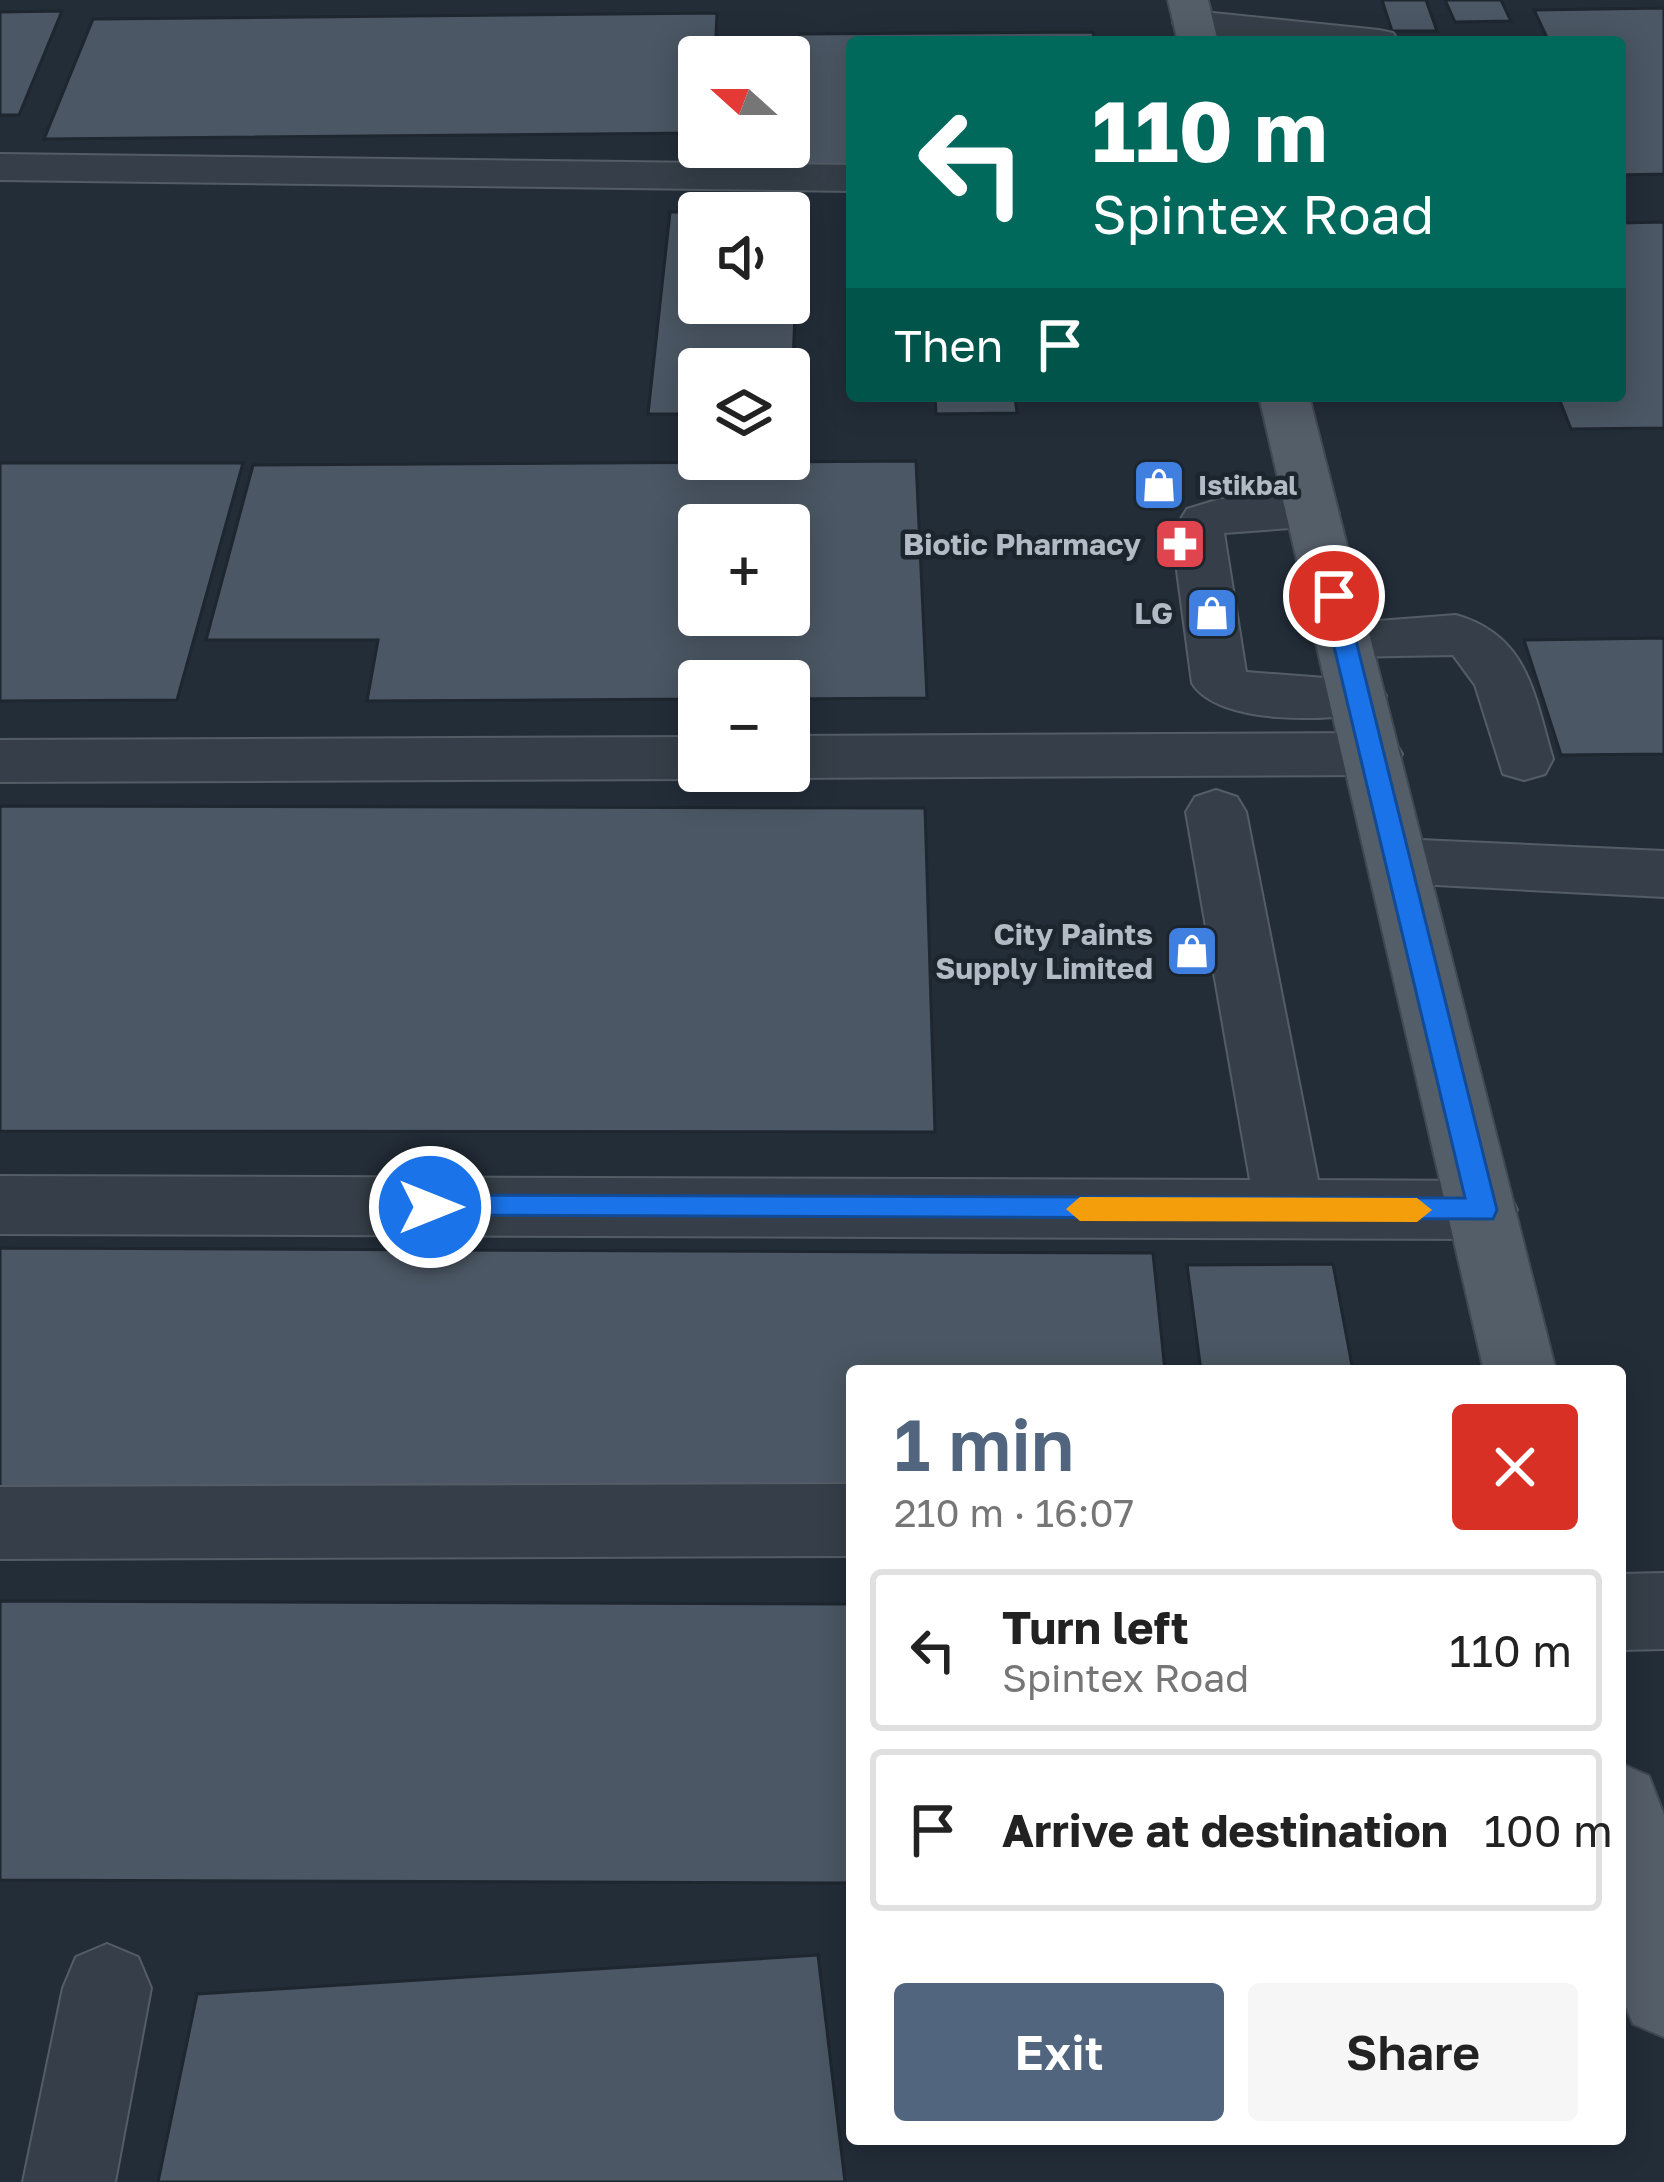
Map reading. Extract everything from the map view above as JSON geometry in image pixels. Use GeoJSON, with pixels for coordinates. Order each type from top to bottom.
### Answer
{"type":"FeatureCollection","features":[{"type":"Feature","properties":{"kind":"main road"},"geometry":{"type":"LineString","coordinates":[[1286,402],[1519,1365]]}},
{"type":"Feature","properties":{"kind":"main road"},"geometry":{"type":"LineString","coordinates":[[1626,1830],[1664,1994]]}},
{"type":"Feature","properties":{"kind":"lane"},"geometry":{"type":"LineString","coordinates":[[1193,22],[1323,36]]}},
{"type":"Feature","properties":{"kind":"lane"},"geometry":{"type":"LineString","coordinates":[[0,167],[846,178]]}},
{"type":"Feature","properties":{"kind":"lane"},"geometry":{"type":"LineString","coordinates":[[1313,513],[1220,517],[1206,521],[1198,532],[1220,683],[1253,696],[1456,634],[1472,638],[1490,651],[1523,759]]}},
{"type":"Feature","properties":{"kind":"lane"},"geometry":{"type":"LineString","coordinates":[[810,757],[1372,754]]}},
{"type":"Feature","properties":{"kind":"lane"},"geometry":{"type":"LineString","coordinates":[[0,761],[678,758]]}},
{"type":"Feature","properties":{"kind":"lane"},"geometry":{"type":"LineString","coordinates":[[1216,812],[1289,1209]]}},
{"type":"Feature","properties":{"kind":"lane"},"geometry":{"type":"LineString","coordinates":[[1398,861],[1664,874]]}},
{"type":"Feature","properties":{"kind":"lane"},"geometry":{"type":"LineString","coordinates":[[0,1205],[1483,1210]]}},
{"type":"Feature","properties":{"kind":"lane"},"geometry":{"type":"LineString","coordinates":[[0,1522],[846,1520]]}},
{"type":"Feature","properties":{"kind":"lane"},"geometry":{"type":"LineString","coordinates":[[1626,1612],[1664,1612]]}},
{"type":"Feature","properties":{"kind":"lane"},"geometry":{"type":"LineString","coordinates":[[69,2182],[107,1988]]}},
{"type":"Feature","properties":{"kind":"building"},"geometry":{"type":"Polygon","coordinates":[[[1382,0],[1426,0],[1437,31],[1392,31],[1382,0]]]}},
{"type":"Feature","properties":{"kind":"building"},"geometry":{"type":"Polygon","coordinates":[[[1445,0],[1501,0],[1511,21],[1455,22],[1445,0]]]}},
{"type":"Feature","properties":{"kind":"building"},"geometry":{"type":"Polygon","coordinates":[[[1664,8],[1664,174],[1626,175],[1626,36],[1546,36],[1534,10],[1664,8]]]}},
{"type":"Feature","properties":{"kind":"building"},"geometry":{"type":"Polygon","coordinates":[[[62,11],[19,115],[0,115],[0,12],[62,11]]]}},
{"type":"Feature","properties":{"kind":"building"},"geometry":{"type":"Polygon","coordinates":[[[717,13],[716,36],[678,36],[678,133],[44,139],[93,19],[717,13]]]}},
{"type":"Feature","properties":{"kind":"building"},"geometry":{"type":"Polygon","coordinates":[[[1093,32],[1094,36],[846,36],[846,169],[800,169],[810,168],[810,36],[799,36],[1093,32]]]}},
{"type":"Feature","properties":{"kind":"building"},"geometry":{"type":"Polygon","coordinates":[[[670,212],[678,212],[678,324],[795,324],[794,348],[678,348],[678,414],[648,414],[670,212]]]}},
{"type":"Feature","properties":{"kind":"building"},"geometry":{"type":"Polygon","coordinates":[[[1664,222],[1664,428],[1571,429],[1560,402],[1626,402],[1626,223],[1664,222]]]}},
{"type":"Feature","properties":{"kind":"building"},"geometry":{"type":"Polygon","coordinates":[[[935,402],[1016,402],[1017,413],[936,414],[935,402]]]}},
{"type":"Feature","properties":{"kind":"building"},"geometry":{"type":"Polygon","coordinates":[[[916,461],[927,698],[810,699],[810,660],[678,660],[678,699],[367,701],[378,640],[206,640],[253,465],[678,462],[678,480],[810,480],[810,462],[916,461]]]}},
{"type":"Feature","properties":{"kind":"building"},"geometry":{"type":"Polygon","coordinates":[[[0,463],[243,463],[177,700],[0,701],[0,463]]]}},
{"type":"Feature","properties":{"kind":"building"},"geometry":{"type":"Polygon","coordinates":[[[1664,638],[1664,754],[1561,755],[1524,640],[1664,638]]]}},
{"type":"Feature","properties":{"kind":"building"},"geometry":{"type":"Polygon","coordinates":[[[0,806],[925,808],[935,1132],[0,1131],[0,806]]]}},
{"type":"Feature","properties":{"kind":"building"},"geometry":{"type":"Polygon","coordinates":[[[0,1248],[1153,1253],[1164,1365],[846,1365],[846,1507],[0,1503],[0,1248]]]}},
{"type":"Feature","properties":{"kind":"building"},"geometry":{"type":"Polygon","coordinates":[[[1333,1264],[1352,1365],[1200,1365],[1187,1265],[1333,1264]]]}},
{"type":"Feature","properties":{"kind":"building"},"geometry":{"type":"Polygon","coordinates":[[[0,1601],[846,1604],[846,1883],[0,1880],[0,1601]]]}},
{"type":"Feature","properties":{"kind":"building"},"geometry":{"type":"Polygon","coordinates":[[[818,1955],[845,2182],[158,2182],[197,1994],[818,1955]]]}},
{"type":"Feature","properties":{"kind":"slow traffic"},"geometry":{"type":"LineString","coordinates":[[1080,1209],[1417,1210]]}},
{"type":"Feature","properties":{"kind":"place","name":"Istikbal"},"geometry":{"type":"Point","coordinates":[1159,485]}},
{"type":"Feature","properties":{"kind":"place","name":"Biotic Pharmacy"},"geometry":{"type":"Point","coordinates":[1180,544]}},
{"type":"Feature","properties":{"kind":"place","name":"LG"},"geometry":{"type":"Point","coordinates":[1212,613]}},
{"type":"Feature","properties":{"kind":"place","name":"City Paints Supply Limited"},"geometry":{"type":"Point","coordinates":[1192,951]}},
{"type":"Feature","properties":{"kind":"route"},"geometry":{"type":"LineString","coordinates":[[430,1207],[1483,1210],[1334,596]]}}]}
